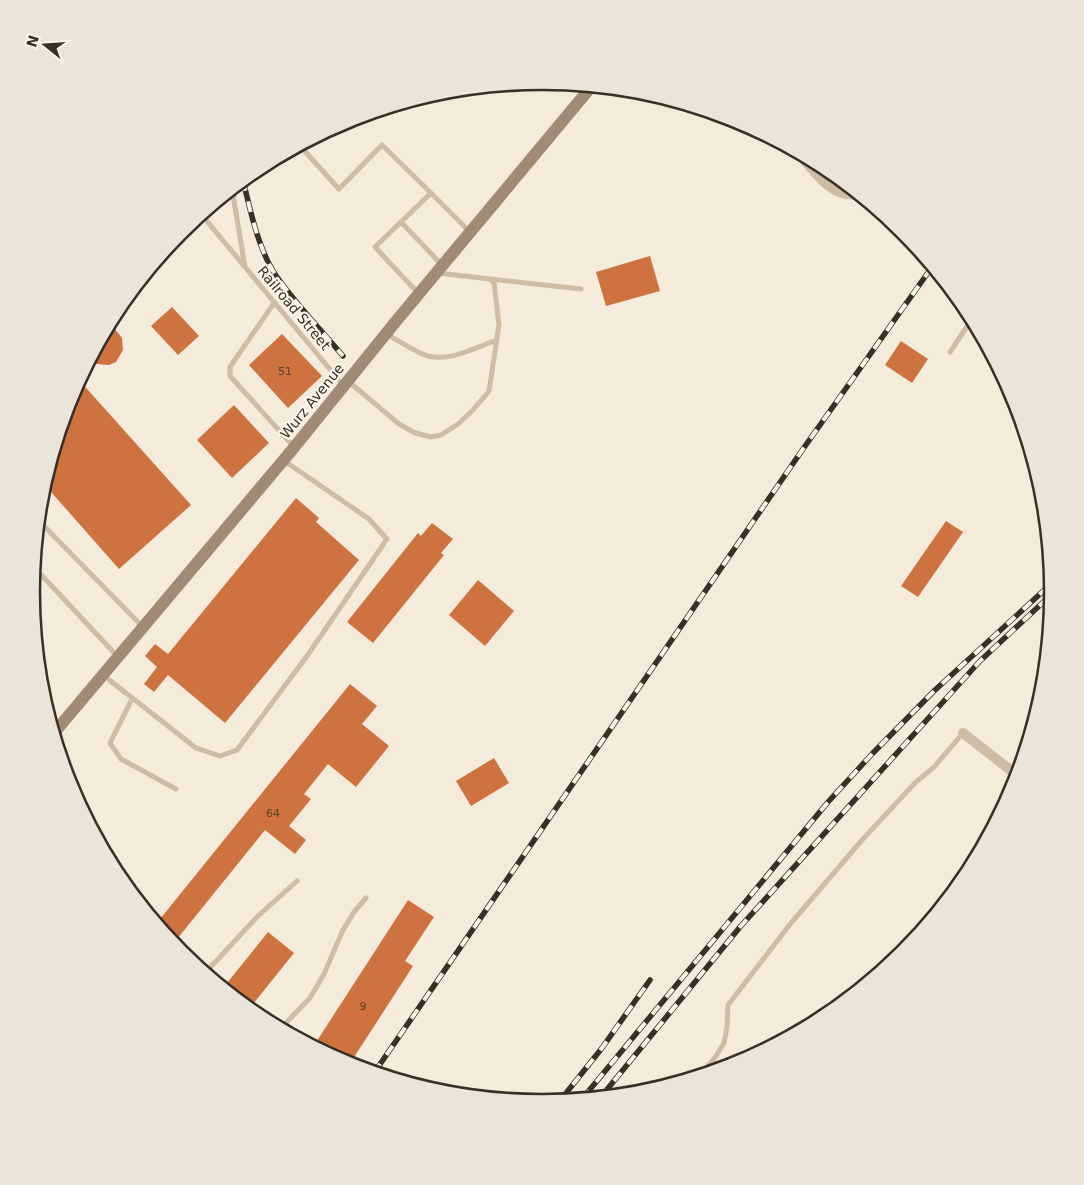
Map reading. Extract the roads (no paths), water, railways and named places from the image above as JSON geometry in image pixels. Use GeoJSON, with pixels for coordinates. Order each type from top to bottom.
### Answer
{"type":"FeatureCollection","features":[{"type":"Feature","properties":{"kind":"street","name":"Wurz Avenue"},"geometry":{"type":"LineString","coordinates":[[59,727],[294,447],[418,294],[586,93]]}},
{"type":"Feature","properties":{"kind":"street"},"geometry":{"type":"LineString","coordinates":[[814,171],[827,185],[839,193],[849,194]]}},
{"type":"Feature","properties":{"kind":"street"},"geometry":{"type":"LineString","coordinates":[[963,733],[1011,771]]}},
{"type":"Feature","properties":{"kind":"lane"},"geometry":{"type":"LineString","coordinates":[[304,151],[339,189],[382,145],[470,232]]}},
{"type":"Feature","properties":{"kind":"lane"},"geometry":{"type":"LineString","coordinates":[[418,294],[375,247],[431,193]]}},
{"type":"Feature","properties":{"kind":"lane","name":"Railroad Street"},"geometry":{"type":"LineString","coordinates":[[233,196],[245,268]]}},
{"type":"Feature","properties":{"kind":"lane","name":"Railroad Street"},"geometry":{"type":"LineString","coordinates":[[206,220],[274,303],[346,383],[399,424],[415,433],[431,437],[441,435],[458,424],[489,391],[499,325],[494,283],[490,279]]}},
{"type":"Feature","properties":{"kind":"lane"},"geometry":{"type":"LineString","coordinates":[[401,222],[439,269],[490,279],[581,289]]}},
{"type":"Feature","properties":{"kind":"lane"},"geometry":{"type":"LineString","coordinates":[[274,303],[230,367],[230,376],[294,447]]}},
{"type":"Feature","properties":{"kind":"lane"},"geometry":{"type":"LineString","coordinates":[[950,352],[967,326]]}},
{"type":"Feature","properties":{"kind":"lane"},"geometry":{"type":"LineString","coordinates":[[386,334],[416,351],[430,356],[451,356],[497,340]]}},
{"type":"Feature","properties":{"kind":"lane"},"geometry":{"type":"LineString","coordinates":[[102,675],[196,748],[220,756],[237,750],[307,656],[387,538],[369,519],[283,460]]}},
{"type":"Feature","properties":{"kind":"lane"},"geometry":{"type":"LineString","coordinates":[[44,526],[143,627]]}},
{"type":"Feature","properties":{"kind":"lane"},"geometry":{"type":"LineString","coordinates":[[41,574],[118,656]]}},
{"type":"Feature","properties":{"kind":"lane"},"geometry":{"type":"LineString","coordinates":[[132,699],[110,743],[121,759],[176,789]]}},
{"type":"Feature","properties":{"kind":"lane"},"geometry":{"type":"LineString","coordinates":[[708,1066],[724,1043],[728,1005],[791,923],[862,840],[914,783],[934,767],[963,733]]}},
{"type":"Feature","properties":{"kind":"lane"},"geometry":{"type":"LineString","coordinates":[[209,968],[258,916],[297,881]]}},
{"type":"Feature","properties":{"kind":"lane"},"geometry":{"type":"LineString","coordinates":[[285,1024],[310,998],[324,974],[343,930],[354,912],[366,898]]}},
{"type":"Feature","properties":{"kind":"railway"},"geometry":{"type":"LineString","coordinates":[[245,188],[260,243],[271,267],[292,297],[343,356]]}},
{"type":"Feature","properties":{"kind":"railway"},"geometry":{"type":"LineString","coordinates":[[378,1067],[803,449],[928,273]]}},
{"type":"Feature","properties":{"kind":"railway"},"geometry":{"type":"LineString","coordinates":[[588,1092],[828,802],[934,691],[1044,590]]}},
{"type":"Feature","properties":{"kind":"railway"},"geometry":{"type":"LineString","coordinates":[[606,1090],[740,927],[980,661],[1044,602]]}},
{"type":"Feature","properties":{"kind":"railway"},"geometry":{"type":"LineString","coordinates":[[566,1093],[602,1048],[650,980]]}}]}
